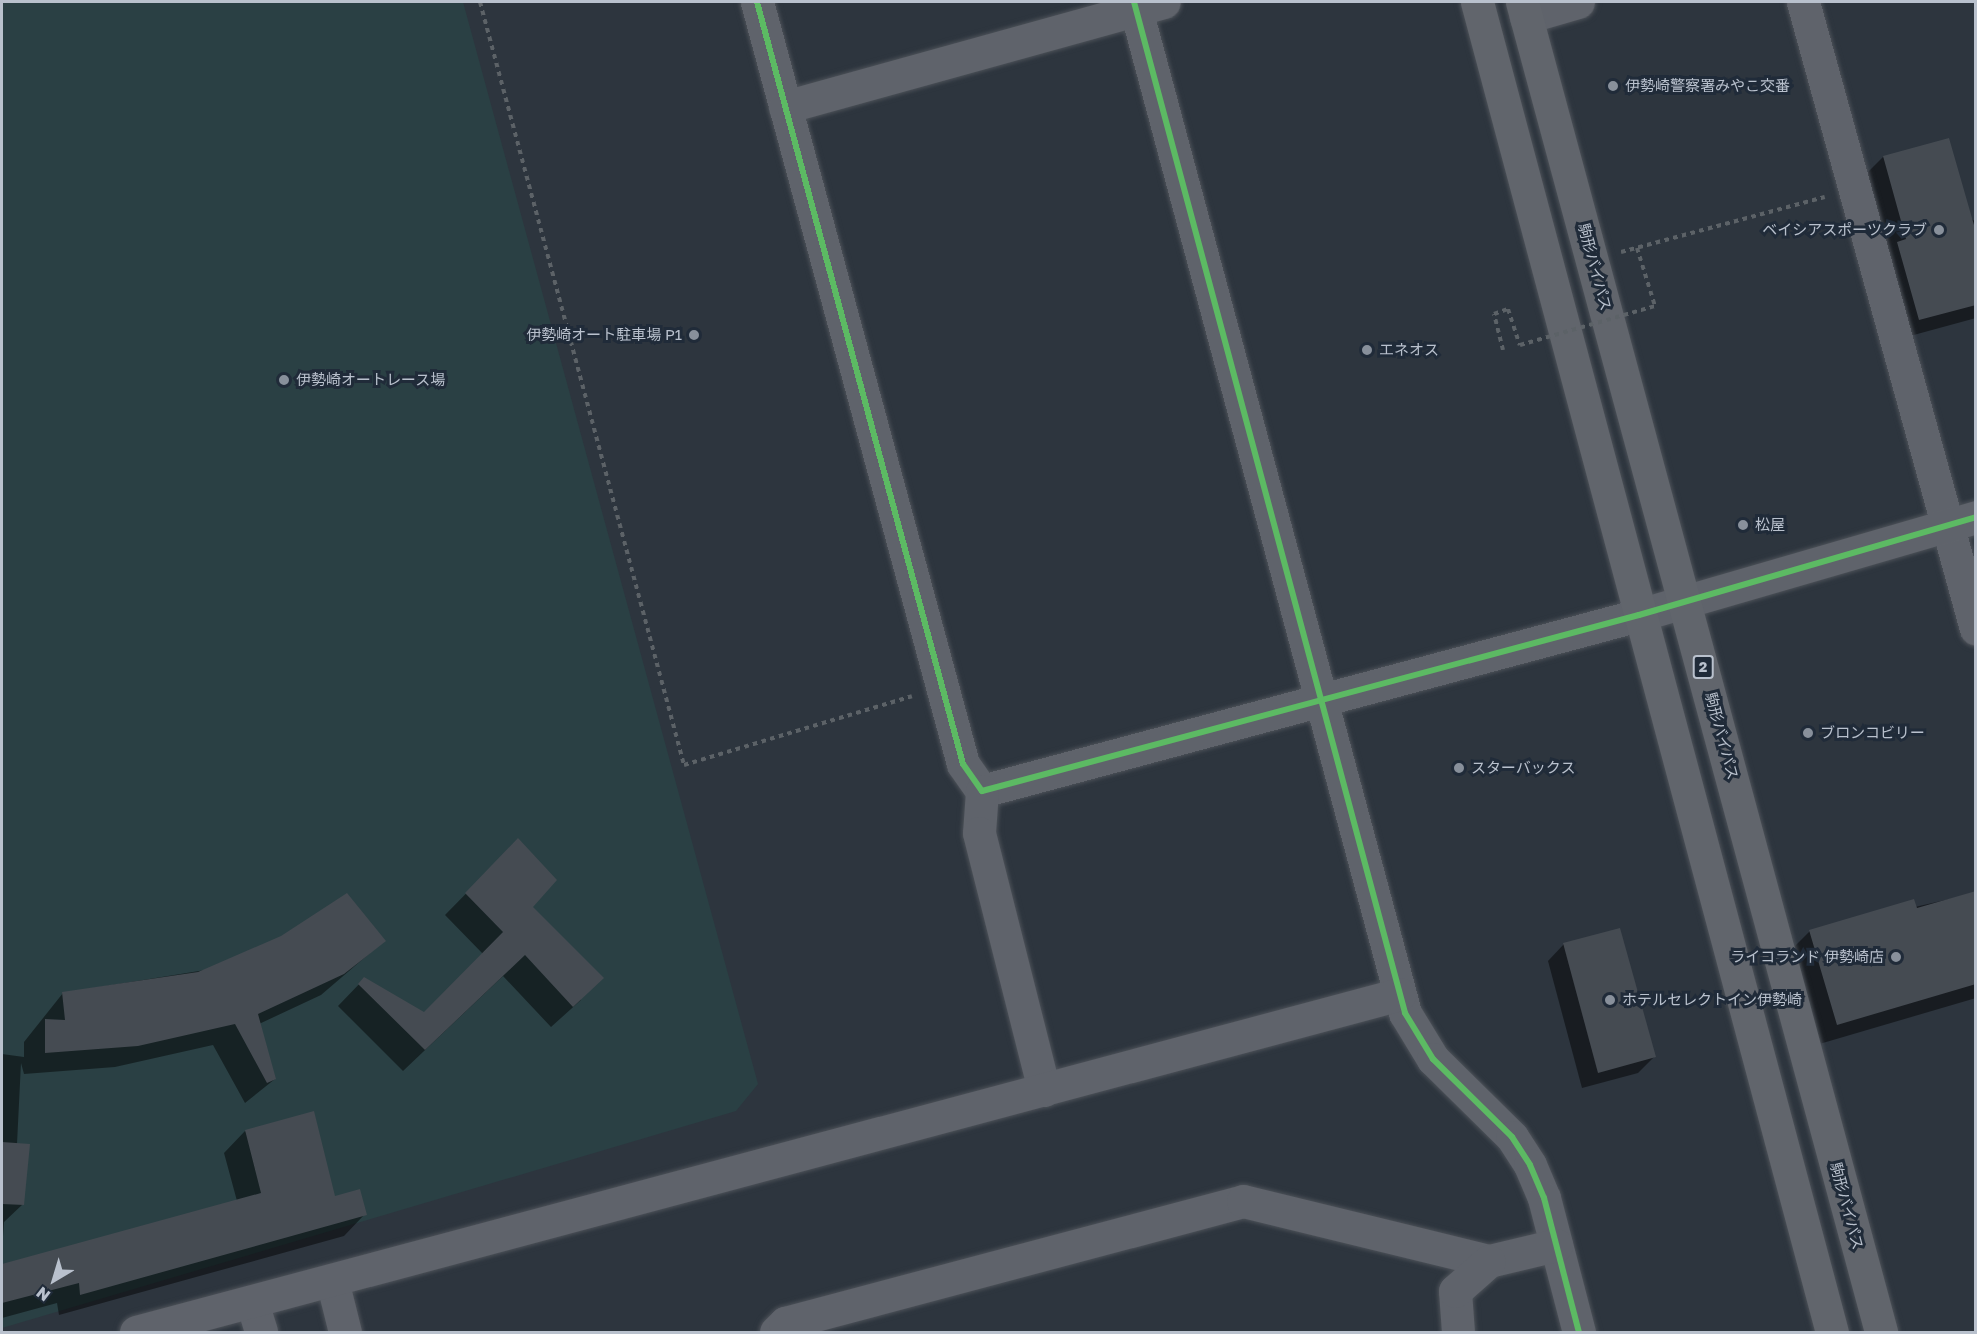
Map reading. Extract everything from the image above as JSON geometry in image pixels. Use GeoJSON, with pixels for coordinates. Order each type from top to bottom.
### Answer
{"type":"FeatureCollection","features":[{"type":"Feature","properties":{"kind":"main road"},"geometry":{"type":"LineString","coordinates":[[1477,2],[1832,1332]]}},
{"type":"Feature","properties":{"kind":"main road","name":"駒形バイパス"},"geometry":{"type":"LineString","coordinates":[[1524,9],[1686,600],[1881,1332]]}},
{"type":"Feature","properties":{"kind":"street"},"geometry":{"type":"LineString","coordinates":[[757,2],[963,764],[982,791],[979,833],[1044,1090]]}},
{"type":"Feature","properties":{"kind":"street"},"geometry":{"type":"LineString","coordinates":[[1524,9],[1578,2]]}},
{"type":"Feature","properties":{"kind":"street"},"geometry":{"type":"LineString","coordinates":[[1803,2],[1851,190],[1963,522],[1976,629]]}},
{"type":"Feature","properties":{"kind":"street"},"geometry":{"type":"LineString","coordinates":[[785,107],[1145,4],[1318,702],[1400,994],[1433,1059],[1512,1137],[1530,1165],[1556,1245],[1579,1332]]}},
{"type":"Feature","properties":{"kind":"street"},"geometry":{"type":"LineString","coordinates":[[982,791],[1639,615],[1963,522]]}},
{"type":"Feature","properties":{"kind":"street"},"geometry":{"type":"LineString","coordinates":[[136,1332],[1400,994]]}},
{"type":"Feature","properties":{"kind":"street"},"geometry":{"type":"LineString","coordinates":[[776,1332],[785,1323],[1244,1201],[1489,1261],[1556,1245]]}},
{"type":"Feature","properties":{"kind":"street"},"geometry":{"type":"LineString","coordinates":[[1458,1332],[1455,1292],[1489,1261]]}},
{"type":"Feature","properties":{"kind":"street"},"geometry":{"type":"LineString","coordinates":[[332,1280],[345,1332]]}},
{"type":"Feature","properties":{"kind":"street"},"geometry":{"type":"LineString","coordinates":[[252,1302],[261,1332]]}},
{"type":"Feature","properties":{"kind":"path"},"geometry":{"type":"LineString","coordinates":[[480,2],[684,765],[913,696]]}},
{"type":"Feature","properties":{"kind":"path"},"geometry":{"type":"LineString","coordinates":[[1618,253],[1851,190]]}},
{"type":"Feature","properties":{"kind":"path"},"geometry":{"type":"LineString","coordinates":[[1503,350],[1494,314],[1508,309],[1520,345],[1655,306],[1637,248]]}},
{"type":"Feature","properties":{"kind":"green space","name":"伊勢崎オートレース場"},"geometry":{"type":"Polygon","coordinates":[[[2,2],[463,2],[758,1084],[736,1111],[2,1328],[2,2]]]}},
{"type":"Feature","properties":{"kind":"building","name":"ベイシアスポーツクラブ"},"geometry":{"type":"Polygon","coordinates":[[[1949,138],[1976,232],[1976,305],[1919,320],[1897,242],[1906,239],[1883,156],[1949,138]]]}},
{"type":"Feature","properties":{"kind":"building"},"geometry":{"type":"Polygon","coordinates":[[[518,838],[557,880],[533,907],[604,978],[573,1007],[525,955],[425,1050],[358,984],[364,977],[424,1012],[503,932],[465,893],[518,838]]]}},
{"type":"Feature","properties":{"kind":"building","name":"ライコランド 伊勢崎店"},"geometry":{"type":"Polygon","coordinates":[[[1976,891],[1976,984],[1837,1025],[1809,930],[1914,899],[1917,908],[1976,891]]]}},
{"type":"Feature","properties":{"kind":"building"},"geometry":{"type":"Polygon","coordinates":[[[347,893],[386,941],[344,974],[258,1014],[276,1079],[267,1083],[235,1024],[138,1046],[45,1053],[45,1019],[65,1020],[62,992],[198,972],[281,936],[347,893]]]}},
{"type":"Feature","properties":{"kind":"building","name":"ホテルセレクトイン伊勢崎"},"geometry":{"type":"Polygon","coordinates":[[[1620,928],[1656,1057],[1598,1073],[1563,943],[1620,928]]]}},
{"type":"Feature","properties":{"kind":"building"},"geometry":{"type":"Polygon","coordinates":[[[314,1111],[335,1196],[360,1189],[367,1215],[80,1295],[79,1283],[2,1303],[2,1264],[261,1193],[245,1130],[314,1111]]]}},
{"type":"Feature","properties":{"kind":"building"},"geometry":{"type":"Polygon","coordinates":[[[2,1142],[30,1144],[24,1205],[2,1204],[2,1142]]]}},
{"type":"Feature","properties":{"kind":"cycle path"},"geometry":{"type":"LineString","coordinates":[[757,2],[963,764],[982,791],[1639,615],[1976,517]]}},
{"type":"Feature","properties":{"kind":"cycle path"},"geometry":{"type":"LineString","coordinates":[[1134,2],[1405,1013],[1433,1059],[1512,1137],[1530,1165],[1544,1198],[1579,1332]]}},
{"type":"Feature","properties":{"kind":"place","name":"伊勢崎警察署みやこ交番"},"geometry":{"type":"Point","coordinates":[1613,86]}},
{"type":"Feature","properties":{"kind":"place","name":"ベイシアスポーツクラブ"},"geometry":{"type":"Point","coordinates":[1939,230]}},
{"type":"Feature","properties":{"kind":"place","name":"伊勢崎オート駐車場 P1"},"geometry":{"type":"Point","coordinates":[694,335]}},
{"type":"Feature","properties":{"kind":"place","name":"エネオス"},"geometry":{"type":"Point","coordinates":[1367,350]}},
{"type":"Feature","properties":{"kind":"place","name":"伊勢崎オートレース場"},"geometry":{"type":"Point","coordinates":[284,380]}},
{"type":"Feature","properties":{"kind":"place","name":"松屋"},"geometry":{"type":"Point","coordinates":[1743,525]}},
{"type":"Feature","properties":{"kind":"place","name":"ブロンコビリー"},"geometry":{"type":"Point","coordinates":[1808,733]}},
{"type":"Feature","properties":{"kind":"place","name":"スターバックス"},"geometry":{"type":"Point","coordinates":[1459,768]}},
{"type":"Feature","properties":{"kind":"place","name":"ライコランド 伊勢崎店"},"geometry":{"type":"Point","coordinates":[1896,957]}},
{"type":"Feature","properties":{"kind":"place","name":"ホテルセレクトイン伊勢崎"},"geometry":{"type":"Point","coordinates":[1610,1000]}}]}
